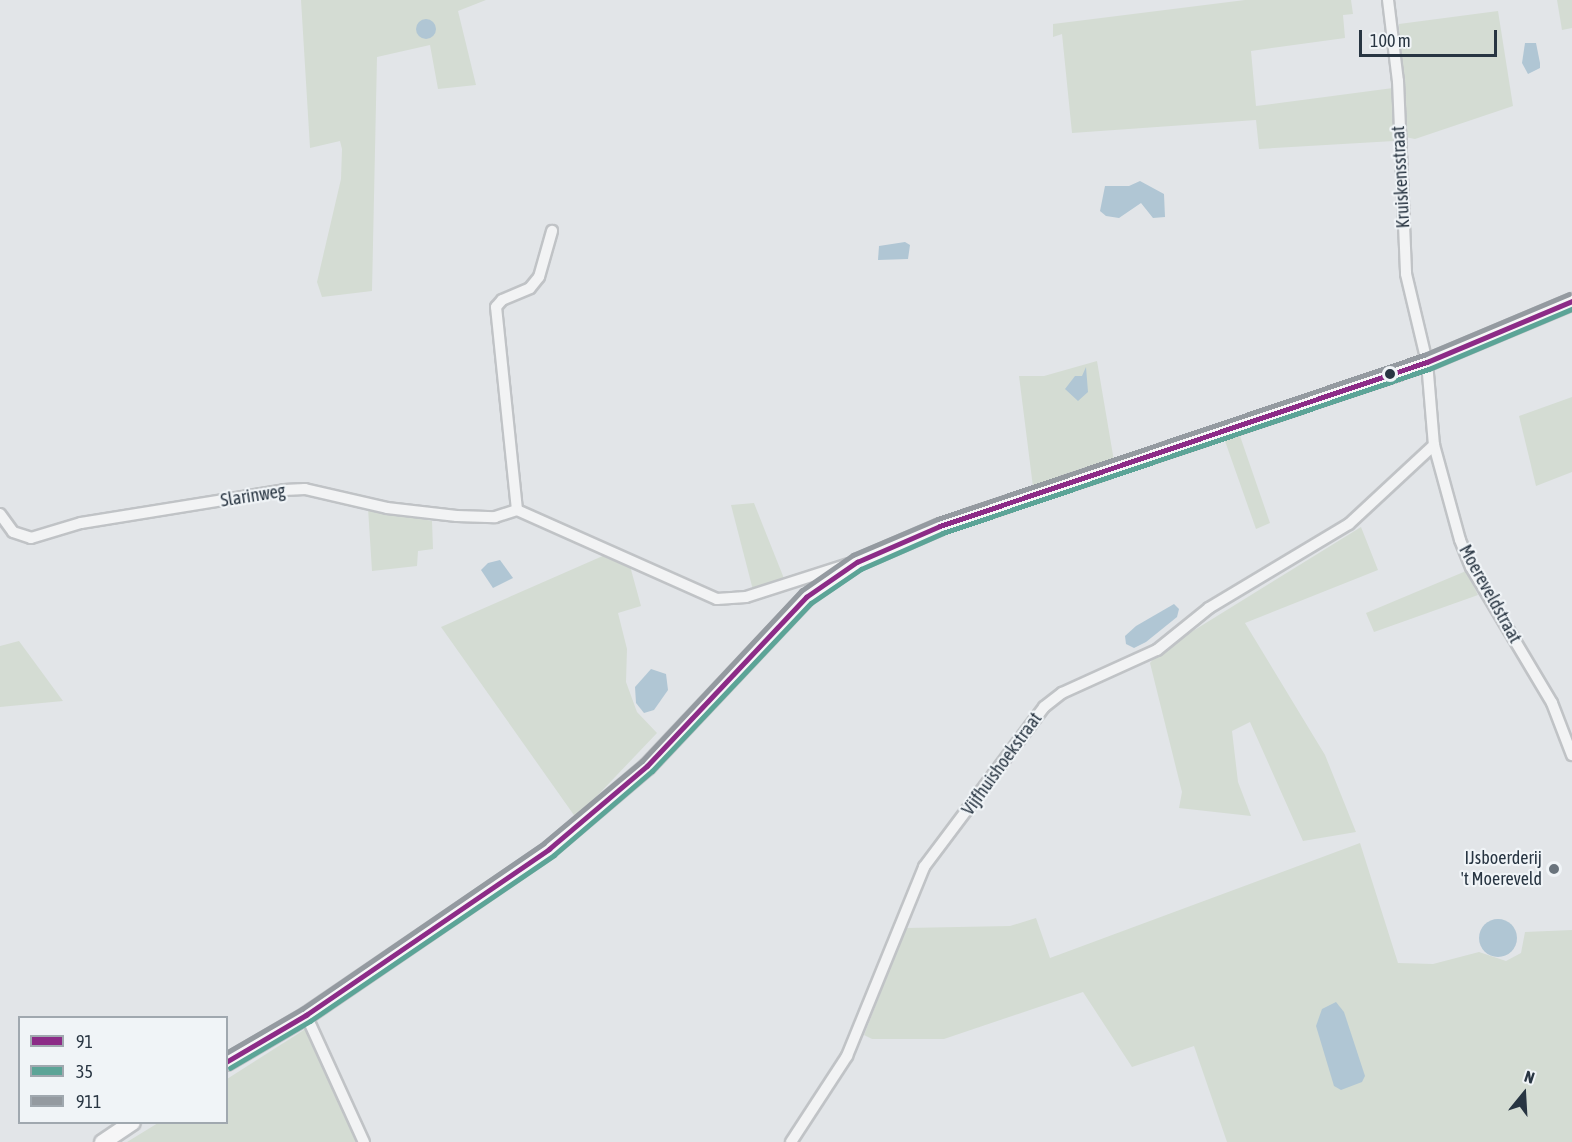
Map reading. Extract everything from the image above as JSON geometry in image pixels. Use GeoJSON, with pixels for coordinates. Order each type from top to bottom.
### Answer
{"type":"FeatureCollection","features":[{"type":"Feature","properties":{"kind":"street","name":"Kruiskensstraat"},"geometry":{"type":"LineString","coordinates":[[1388,0],[1398,81],[1406,274],[1424,357]]}},
{"type":"Feature","properties":{"kind":"street"},"geometry":{"type":"LineString","coordinates":[[552,231],[539,277],[530,288],[501,300],[496,307],[518,510],[717,599],[746,597],[856,562],[940,526],[1424,357],[1572,301]]}},
{"type":"Feature","properties":{"kind":"street","name":"Moereveldstraat"},"geometry":{"type":"LineString","coordinates":[[1424,357],[1434,445],[1460,540],[1471,567],[1552,704],[1572,755]]}},
{"type":"Feature","properties":{"kind":"street","name":"Vijfhuishoekstraat"},"geometry":{"type":"LineString","coordinates":[[791,1142],[847,1056],[924,867],[1044,706],[1062,693],[1157,650],[1209,608],[1348,524],[1434,445]]}},
{"type":"Feature","properties":{"kind":"street","name":"Slarinweg"},"geometry":{"type":"LineString","coordinates":[[0,514],[13,532],[31,538],[81,523],[284,490],[305,489],[387,508],[457,516],[495,516],[518,510]]}},
{"type":"Feature","properties":{"kind":"street"},"geometry":{"type":"LineString","coordinates":[[228,1061],[306,1015],[549,849],[647,766],[806,597],[856,562]]}},
{"type":"Feature","properties":{"kind":"street"},"geometry":{"type":"LineString","coordinates":[[306,1015],[364,1142]]}},
{"type":"Feature","properties":{"kind":"street"},"geometry":{"type":"LineString","coordinates":[[102,1142],[129,1124]]}},
{"type":"Feature","properties":{"kind":"shaded area"},"geometry":{"type":"Polygon","coordinates":[[[301,0],[486,0],[458,11],[476,85],[438,89],[430,45],[377,57],[372,291],[322,297],[317,282],[341,179],[342,149],[340,141],[310,148],[301,0]]]}},
{"type":"Feature","properties":{"kind":"shaded area"},"geometry":{"type":"Polygon","coordinates":[[[1245,0],[1351,0],[1353,14],[1343,15],[1345,38],[1251,51],[1256,106],[1393,88],[1394,141],[1259,149],[1256,120],[1072,133],[1062,34],[1053,37],[1053,24],[1245,0]]]}},
{"type":"Feature","properties":{"kind":"shaded area"},"geometry":{"type":"Polygon","coordinates":[[[1557,0],[1572,0],[1572,28],[1562,30],[1557,0]]]}},
{"type":"Feature","properties":{"kind":"shaded area"},"geometry":{"type":"Polygon","coordinates":[[[1498,11],[1513,106],[1415,139],[1405,137],[1399,24],[1498,11]]]}},
{"type":"Feature","properties":{"kind":"shaded area"},"geometry":{"type":"Polygon","coordinates":[[[1097,361],[1114,461],[1033,487],[1019,376],[1044,376],[1097,361]]]}},
{"type":"Feature","properties":{"kind":"shaded area"},"geometry":{"type":"Polygon","coordinates":[[[1572,397],[1572,472],[1536,486],[1519,416],[1572,397]]]}},
{"type":"Feature","properties":{"kind":"shaded area"},"geometry":{"type":"Polygon","coordinates":[[[1240,436],[1270,523],[1256,529],[1225,441],[1240,436]]]}},
{"type":"Feature","properties":{"kind":"shaded area"},"geometry":{"type":"Polygon","coordinates":[[[754,503],[785,581],[753,590],[731,505],[754,503]]]}},
{"type":"Feature","properties":{"kind":"shaded area"},"geometry":{"type":"Polygon","coordinates":[[[368,508],[432,521],[433,549],[418,551],[417,566],[372,571],[368,508]]]}},
{"type":"Feature","properties":{"kind":"shaded area"},"geometry":{"type":"Polygon","coordinates":[[[1361,527],[1378,570],[1245,623],[1325,755],[1356,832],[1303,841],[1250,722],[1232,731],[1238,782],[1251,816],[1179,808],[1182,792],[1150,663],[1159,652],[1361,527]]]}},
{"type":"Feature","properties":{"kind":"shaded area"},"geometry":{"type":"Polygon","coordinates":[[[605,555],[630,566],[641,606],[618,613],[627,649],[626,682],[637,712],[657,733],[576,818],[441,627],[605,555]]]}},
{"type":"Feature","properties":{"kind":"shaded area"},"geometry":{"type":"Polygon","coordinates":[[[1466,571],[1478,595],[1374,632],[1366,613],[1466,571]]]}},
{"type":"Feature","properties":{"kind":"shaded area"},"geometry":{"type":"Polygon","coordinates":[[[19,641],[63,701],[0,707],[0,646],[19,641]]]}},
{"type":"Feature","properties":{"kind":"shaded area"},"geometry":{"type":"Polygon","coordinates":[[[1360,843],[1398,963],[1433,964],[1479,952],[1506,961],[1521,953],[1525,932],[1572,930],[1572,1142],[1227,1142],[1194,1046],[1132,1067],[1083,992],[944,1039],[872,1039],[864,1035],[906,928],[1010,926],[1036,918],[1050,958],[1360,843]]]}},
{"type":"Feature","properties":{"kind":"shaded area"},"geometry":{"type":"Polygon","coordinates":[[[307,1028],[357,1142],[127,1142],[156,1124],[228,1124],[228,1078],[307,1028]]]}},
{"type":"Feature","properties":{"kind":"water"},"geometry":{"type":"Polygon","coordinates":[[[426,19],[433,22],[436,29],[433,36],[426,39],[419,36],[416,29],[419,22],[426,19]]]}},
{"type":"Feature","properties":{"kind":"water"},"geometry":{"type":"Polygon","coordinates":[[[1525,43],[1536,43],[1540,63],[1540,68],[1528,74],[1522,63],[1525,43]]]}},
{"type":"Feature","properties":{"kind":"water"},"geometry":{"type":"Polygon","coordinates":[[[1140,181],[1164,194],[1165,217],[1153,218],[1141,203],[1119,218],[1106,216],[1100,211],[1105,186],[1129,186],[1140,181]]]}},
{"type":"Feature","properties":{"kind":"water"},"geometry":{"type":"Polygon","coordinates":[[[905,242],[910,245],[908,259],[878,260],[879,246],[905,242]]]}},
{"type":"Feature","properties":{"kind":"water"},"geometry":{"type":"Polygon","coordinates":[[[1086,367],[1088,392],[1078,401],[1065,389],[1075,376],[1082,376],[1086,367]]]}},
{"type":"Feature","properties":{"kind":"water"},"geometry":{"type":"Polygon","coordinates":[[[500,560],[513,578],[493,588],[481,570],[488,563],[500,560]]]}},
{"type":"Feature","properties":{"kind":"water"},"geometry":{"type":"Polygon","coordinates":[[[1174,604],[1179,609],[1177,617],[1146,642],[1134,648],[1126,644],[1125,636],[1136,626],[1174,604]]]}},
{"type":"Feature","properties":{"kind":"water"},"geometry":{"type":"Polygon","coordinates":[[[651,669],[666,674],[668,690],[654,710],[644,713],[636,703],[635,687],[651,669]]]}},
{"type":"Feature","properties":{"kind":"water"},"geometry":{"type":"Polygon","coordinates":[[[1498,919],[1511,925],[1517,938],[1511,951],[1498,957],[1485,951],[1479,938],[1485,925],[1498,919]]]}},
{"type":"Feature","properties":{"kind":"water"},"geometry":{"type":"Polygon","coordinates":[[[1336,1002],[1344,1012],[1365,1076],[1362,1082],[1341,1090],[1334,1086],[1316,1026],[1322,1009],[1336,1002]]]}},
{"type":"Feature","properties":{"kind":"transit line","name":"911"},"geometry":{"type":"LineString","coordinates":[[228,1052],[302,1009],[544,843],[642,761],[801,591],[853,555],[938,519],[1424,355],[1569,294]]}},
{"type":"Feature","properties":{"kind":"transit line","name":"91"},"geometry":{"type":"LineString","coordinates":[[228,1061],[306,1015],[549,849],[647,766],[806,597],[857,562],[940,526],[1427,362],[1572,301]]}},
{"type":"Feature","properties":{"kind":"transit line","name":"35"},"geometry":{"type":"LineString","coordinates":[[230,1068],[310,1021],[554,855],[652,771],[811,603],[861,569],[943,533],[1429,369],[1572,309]]}},
{"type":"Feature","properties":{"kind":"place","name":"IJsboerderij 't Moereveld"},"geometry":{"type":"Point","coordinates":[1554,869]}}]}
